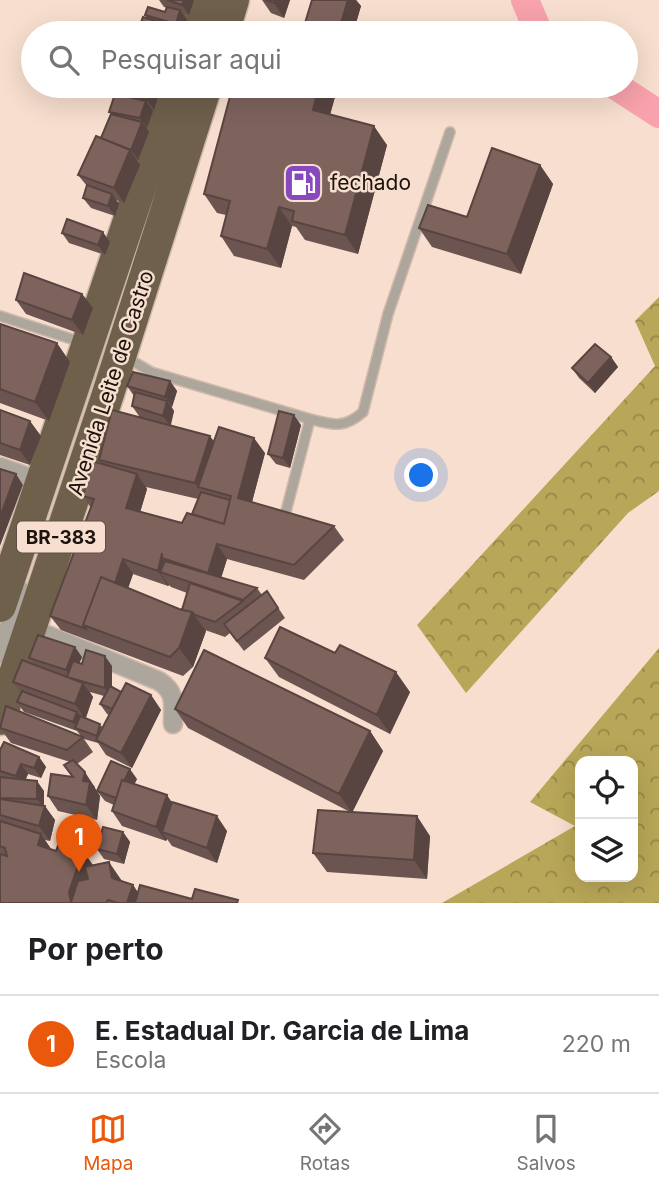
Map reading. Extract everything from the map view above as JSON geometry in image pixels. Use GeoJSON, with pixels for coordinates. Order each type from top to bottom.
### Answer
{"type":"FeatureCollection","features":[{"type":"Feature","properties":{"kind":"highway"},"geometry":{"type":"LineString","coordinates":[[195,21],[202,0]]}},
{"type":"Feature","properties":{"kind":"highway"},"geometry":{"type":"LineString","coordinates":[[227,21],[233,0]]}},
{"type":"Feature","properties":{"kind":"highway","name":"Avenida Leite de Castro"},"geometry":{"type":"LineString","coordinates":[[0,719],[10,618],[42,482],[106,350],[171,98]]}},
{"type":"Feature","properties":{"kind":"highway","name":"Avenida Leite de Castro"},"geometry":{"type":"LineString","coordinates":[[10,618],[106,350],[201,98]]}},
{"type":"Feature","properties":{"kind":"street"},"geometry":{"type":"LineString","coordinates":[[211,21],[218,0]]}},
{"type":"Feature","properties":{"kind":"street"},"geometry":{"type":"LineString","coordinates":[[106,350],[185,98]]}},
{"type":"Feature","properties":{"kind":"street"},"geometry":{"type":"LineString","coordinates":[[0,467],[42,482]]}},
{"type":"Feature","properties":{"kind":"street"},"geometry":{"type":"LineString","coordinates":[[0,654],[10,618],[159,681],[169,688],[173,697],[173,724]]}},
{"type":"Feature","properties":{"kind":"lane"},"geometry":{"type":"LineString","coordinates":[[0,316],[106,350],[151,372],[334,425],[352,422],[363,412],[388,314],[450,132]]}},
{"type":"Feature","properties":{"kind":"lane"},"geometry":{"type":"LineString","coordinates":[[284,519],[310,419]]}},
{"type":"Feature","properties":{"kind":"green space"},"geometry":{"type":"Polygon","coordinates":[[[659,297],[659,491],[628,513],[466,693],[417,625],[655,366],[635,321],[659,297]]]}},
{"type":"Feature","properties":{"kind":"green space"},"geometry":{"type":"Polygon","coordinates":[[[659,648],[659,903],[442,903],[575,826],[530,802],[659,648]]]}},
{"type":"Feature","properties":{"kind":"building"},"geometry":{"type":"Polygon","coordinates":[[[167,0],[184,0],[182,5],[167,0]]]}},
{"type":"Feature","properties":{"kind":"building"},"geometry":{"type":"Polygon","coordinates":[[[312,0],[348,0],[342,21],[306,21],[312,0]]]}},
{"type":"Feature","properties":{"kind":"building"},"geometry":{"type":"Polygon","coordinates":[[[148,7],[165,12],[167,7],[180,10],[177,21],[145,15],[148,7]]]}},
{"type":"Feature","properties":{"kind":"building"},"geometry":{"type":"Polygon","coordinates":[[[114,98],[146,101],[140,118],[109,112],[114,98]]]}},
{"type":"Feature","properties":{"kind":"building"},"geometry":{"type":"Polygon","coordinates":[[[230,98],[316,98],[313,110],[374,126],[345,235],[292,221],[294,211],[279,207],[267,249],[221,236],[230,201],[204,194],[230,98]]]}},
{"type":"Feature","properties":{"kind":"building"},"geometry":{"type":"Polygon","coordinates":[[[111,114],[142,122],[131,150],[101,138],[111,114]]]}},
{"type":"Feature","properties":{"kind":"building"},"geometry":{"type":"Polygon","coordinates":[[[96,136],[130,150],[114,188],[78,175],[96,136]]]}},
{"type":"Feature","properties":{"kind":"building"},"geometry":{"type":"Polygon","coordinates":[[[492,148],[540,165],[507,254],[419,228],[428,205],[467,217],[492,148]]]}},
{"type":"Feature","properties":{"kind":"building"},"geometry":{"type":"Polygon","coordinates":[[[87,185],[112,194],[108,206],[83,198],[87,185]]]}},
{"type":"Feature","properties":{"kind":"building"},"geometry":{"type":"Polygon","coordinates":[[[67,219],[103,232],[98,245],[62,233],[67,219]]]}},
{"type":"Feature","properties":{"kind":"building"},"geometry":{"type":"Polygon","coordinates":[[[24,273],[82,294],[72,320],[16,300],[24,273]]]}},
{"type":"Feature","properties":{"kind":"building"},"geometry":{"type":"Polygon","coordinates":[[[0,324],[57,343],[35,402],[0,389],[0,324]]]}},
{"type":"Feature","properties":{"kind":"building"},"geometry":{"type":"Polygon","coordinates":[[[595,344],[611,357],[588,383],[572,368],[595,344]]]}},
{"type":"Feature","properties":{"kind":"building"},"geometry":{"type":"Polygon","coordinates":[[[133,372],[170,381],[165,397],[127,386],[133,372]]]}},
{"type":"Feature","properties":{"kind":"building"},"geometry":{"type":"Polygon","coordinates":[[[135,392],[167,401],[163,416],[132,406],[135,392]]]}},
{"type":"Feature","properties":{"kind":"building"},"geometry":{"type":"Polygon","coordinates":[[[0,410],[30,421],[20,450],[0,443],[0,410]]]}},
{"type":"Feature","properties":{"kind":"building"},"geometry":{"type":"Polygon","coordinates":[[[112,410],[210,436],[195,483],[99,460],[112,410]]]}},
{"type":"Feature","properties":{"kind":"building"},"geometry":{"type":"Polygon","coordinates":[[[279,411],[294,415],[283,458],[268,454],[279,411]]]}},
{"type":"Feature","properties":{"kind":"building"},"geometry":{"type":"Polygon","coordinates":[[[219,427],[254,438],[238,498],[334,526],[294,565],[217,544],[208,573],[162,558],[162,553],[158,571],[123,559],[115,583],[101,577],[83,625],[86,629],[50,616],[94,499],[83,496],[92,461],[137,474],[126,508],[182,523],[187,513],[224,524],[231,496],[198,487],[219,427]]]}},
{"type":"Feature","properties":{"kind":"building"},"geometry":{"type":"Polygon","coordinates":[[[0,469],[16,474],[0,517],[0,469]]]}},
{"type":"Feature","properties":{"kind":"building"},"geometry":{"type":"Polygon","coordinates":[[[201,492],[230,500],[224,524],[192,514],[201,492]]]}},
{"type":"Feature","properties":{"kind":"building"},"geometry":{"type":"Polygon","coordinates":[[[165,561],[257,588],[243,600],[160,572],[165,561]]]}},
{"type":"Feature","properties":{"kind":"building"},"geometry":{"type":"Polygon","coordinates":[[[101,577],[192,612],[179,648],[170,657],[83,625],[101,577]]]}},
{"type":"Feature","properties":{"kind":"building"},"geometry":{"type":"Polygon","coordinates":[[[190,583],[243,601],[215,622],[182,610],[190,583]]]}},
{"type":"Feature","properties":{"kind":"building"},"geometry":{"type":"Polygon","coordinates":[[[267,591],[278,608],[237,641],[224,624],[267,591]]]}},
{"type":"Feature","properties":{"kind":"building"},"geometry":{"type":"Polygon","coordinates":[[[280,627],[335,653],[340,645],[396,672],[377,715],[265,658],[280,627]]]}},
{"type":"Feature","properties":{"kind":"building"},"geometry":{"type":"Polygon","coordinates":[[[38,635],[75,647],[66,670],[29,658],[38,635]]]}},
{"type":"Feature","properties":{"kind":"building"},"geometry":{"type":"Polygon","coordinates":[[[86,650],[105,656],[105,688],[67,677],[73,661],[82,664],[86,650]]]}},
{"type":"Feature","properties":{"kind":"building"},"geometry":{"type":"Polygon","coordinates":[[[204,650],[370,731],[339,794],[175,709],[204,650]]]}},
{"type":"Feature","properties":{"kind":"building"},"geometry":{"type":"Polygon","coordinates":[[[22,660],[83,683],[75,704],[13,682],[22,660]]]}},
{"type":"Feature","properties":{"kind":"building"},"geometry":{"type":"Polygon","coordinates":[[[126,683],[151,695],[121,753],[96,740],[126,683]]]}},
{"type":"Feature","properties":{"kind":"building"},"geometry":{"type":"Polygon","coordinates":[[[110,686],[121,692],[112,709],[100,704],[110,686]]]}},
{"type":"Feature","properties":{"kind":"building"},"geometry":{"type":"Polygon","coordinates":[[[22,691],[77,712],[73,722],[17,702],[22,691]]]}},
{"type":"Feature","properties":{"kind":"building"},"geometry":{"type":"Polygon","coordinates":[[[6,706],[83,737],[67,750],[0,728],[6,706]]]}},
{"type":"Feature","properties":{"kind":"building"},"geometry":{"type":"Polygon","coordinates":[[[80,716],[100,724],[97,736],[75,728],[80,716]]]}},
{"type":"Feature","properties":{"kind":"building"},"geometry":{"type":"Polygon","coordinates":[[[4,742],[39,757],[34,768],[21,764],[16,776],[0,771],[0,750],[4,742]]]}},
{"type":"Feature","properties":{"kind":"building"},"geometry":{"type":"Polygon","coordinates":[[[73,760],[85,772],[83,781],[90,782],[86,805],[48,796],[51,774],[73,777],[64,765],[73,760]]]}},
{"type":"Feature","properties":{"kind":"building"},"geometry":{"type":"Polygon","coordinates":[[[111,761],[130,769],[124,781],[122,780],[116,798],[97,791],[111,761]]]}},
{"type":"Feature","properties":{"kind":"building"},"geometry":{"type":"Polygon","coordinates":[[[0,777],[37,781],[37,799],[0,798],[0,777]]]}},
{"type":"Feature","properties":{"kind":"building"},"geometry":{"type":"Polygon","coordinates":[[[122,780],[167,795],[156,827],[112,811],[122,780]]]}},
{"type":"Feature","properties":{"kind":"building"},"geometry":{"type":"Polygon","coordinates":[[[0,799],[45,806],[39,826],[0,815],[0,799]]]}},
{"type":"Feature","properties":{"kind":"building"},"geometry":{"type":"Polygon","coordinates":[[[172,802],[217,816],[207,848],[162,832],[172,802]]]}},
{"type":"Feature","properties":{"kind":"building"},"geometry":{"type":"Polygon","coordinates":[[[318,810],[417,816],[414,860],[313,853],[318,810]]]}},
{"type":"Feature","properties":{"kind":"building"},"geometry":{"type":"Polygon","coordinates":[[[0,821],[41,834],[38,845],[56,851],[59,843],[83,851],[69,892],[71,902],[78,881],[88,879],[85,867],[109,862],[112,878],[133,885],[127,903],[108,900],[106,903],[0,903],[0,854],[7,856],[5,848],[0,846],[0,821]]]}},
{"type":"Feature","properties":{"kind":"building"},"geometry":{"type":"Polygon","coordinates":[[[103,827],[123,832],[117,854],[97,849],[103,827]]]}},
{"type":"Feature","properties":{"kind":"building"},"geometry":{"type":"Polygon","coordinates":[[[140,885],[192,899],[195,889],[238,900],[237,903],[135,903],[140,885]]]}},
{"type":"Feature","properties":{"kind":"waterway"},"geometry":{"type":"LineString","coordinates":[[525,0],[534,21]]}},
{"type":"Feature","properties":{"kind":"waterway"},"geometry":{"type":"LineString","coordinates":[[634,98],[659,114]]}},
{"type":"Feature","properties":{"kind":"place","name":"fechado"},"geometry":{"type":"Point","coordinates":[303,183]}},
{"type":"Feature","properties":{"kind":"place","name":"E. Estadual Dr. Garcia de Lima"},"geometry":{"type":"Point","coordinates":[79,872]}}]}
